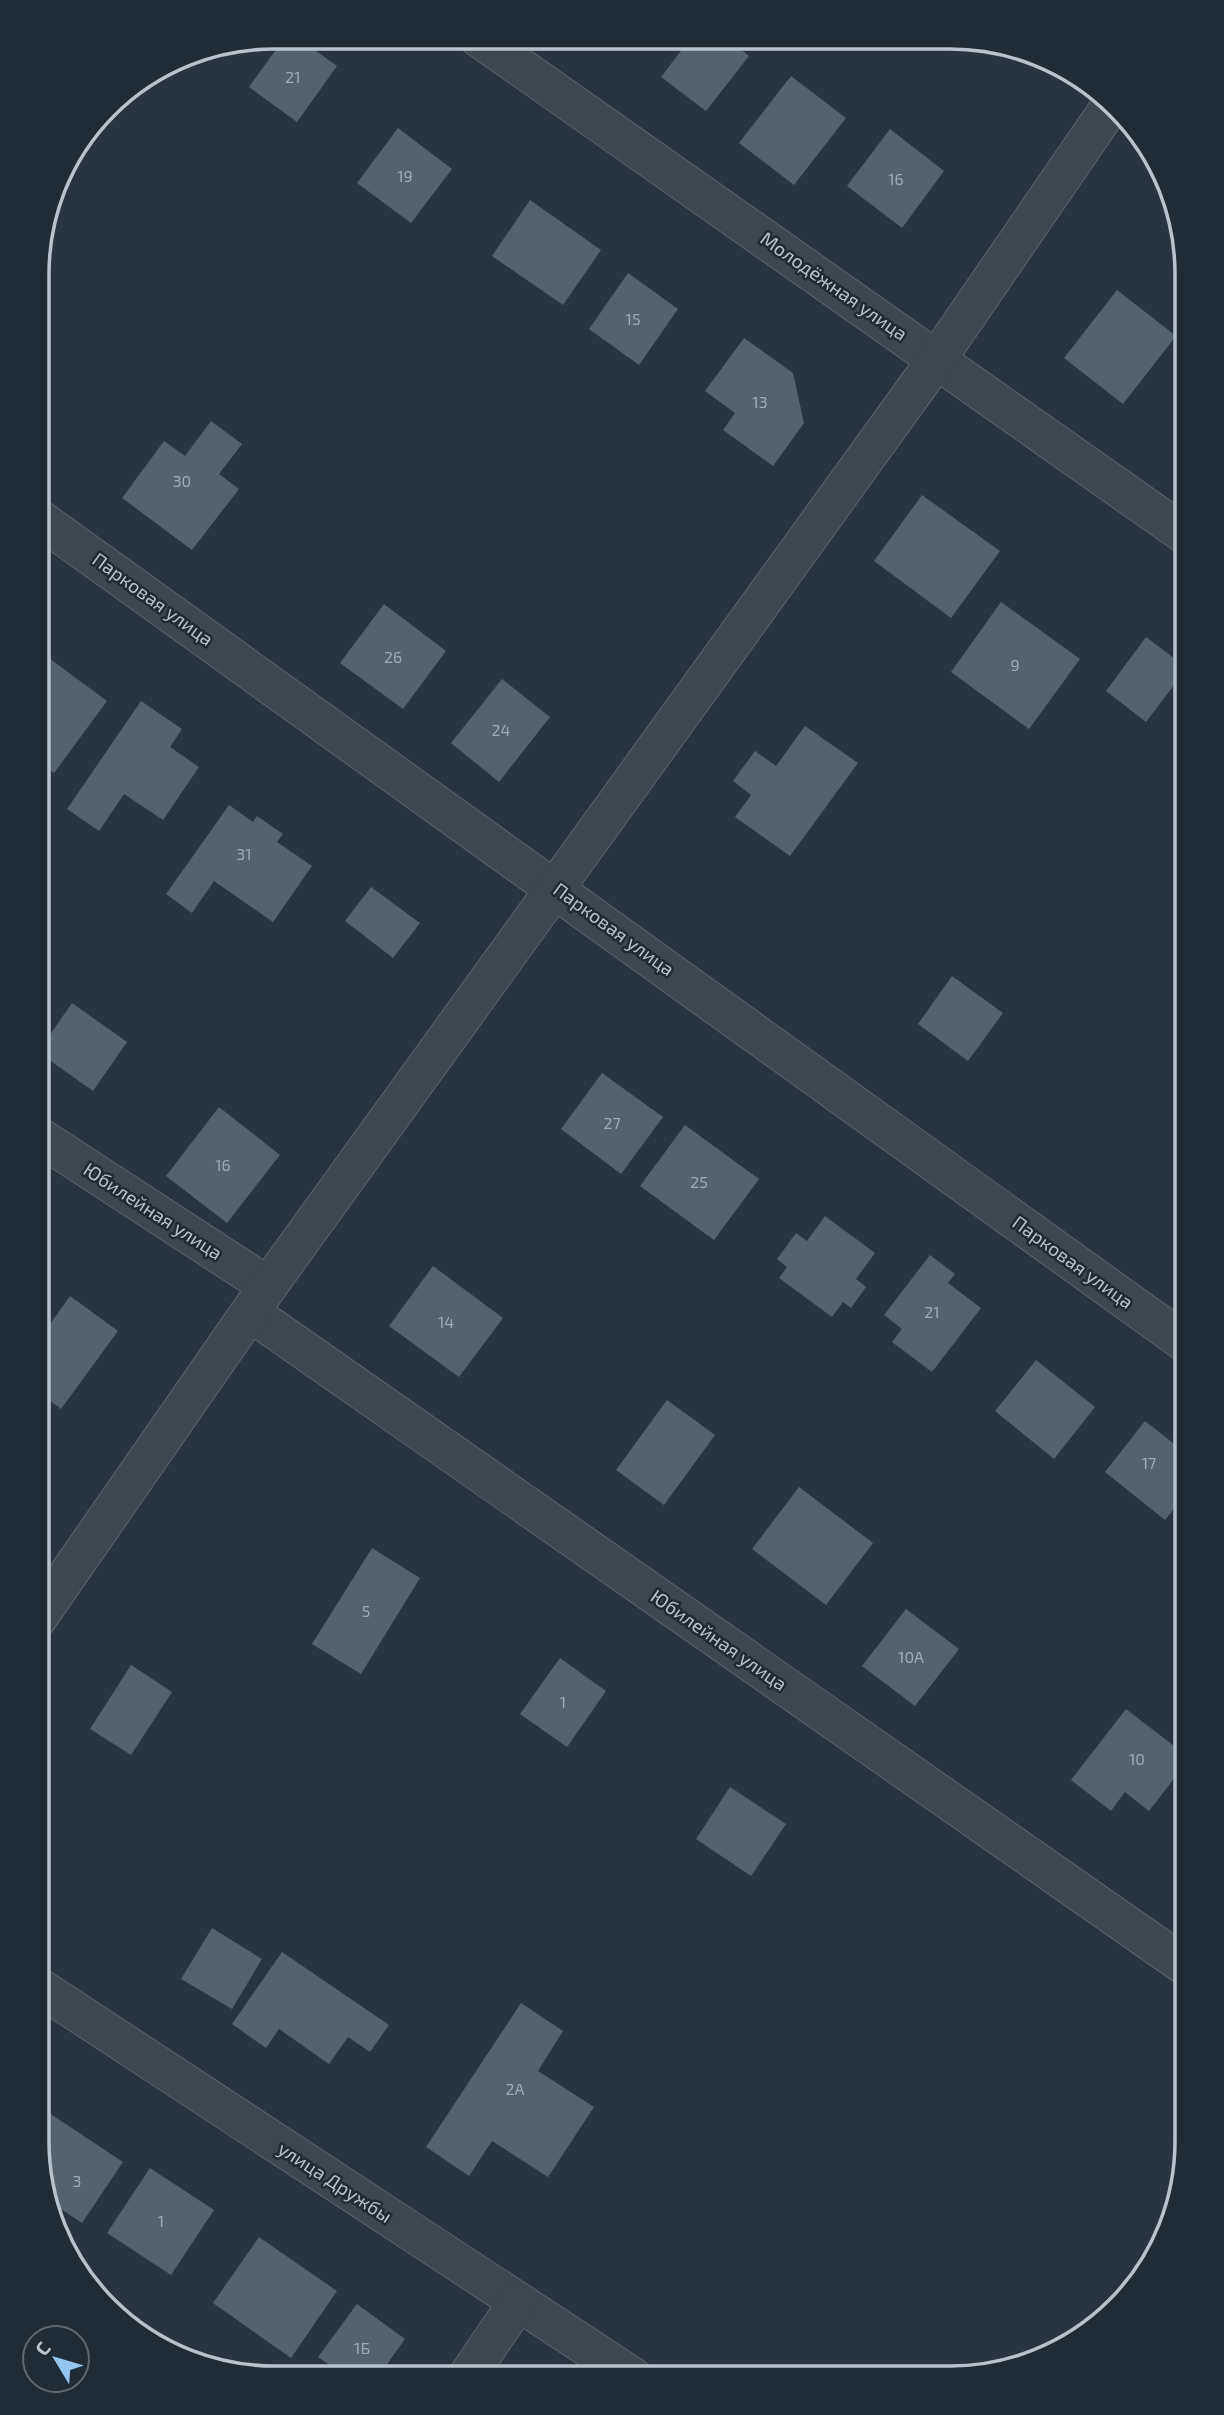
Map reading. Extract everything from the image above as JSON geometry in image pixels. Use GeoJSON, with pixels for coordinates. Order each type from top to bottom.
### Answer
{"type":"FeatureCollection","features":[{"type":"Feature","properties":{"kind":"street","name":"Молодёжная улица"},"geometry":{"type":"LineString","coordinates":[[495,49],[1175,528]]}},
{"type":"Feature","properties":{"kind":"street"},"geometry":{"type":"LineString","coordinates":[[49,1602],[260,1300],[937,359],[1106,113]]}},
{"type":"Feature","properties":{"kind":"street","name":"Парковая улица"},"geometry":{"type":"LineString","coordinates":[[49,526],[556,887],[1175,1335]]}},
{"type":"Feature","properties":{"kind":"street","name":"Юбилейная улица"},"geometry":{"type":"LineString","coordinates":[[49,1144],[260,1300],[1175,1958]]}},
{"type":"Feature","properties":{"kind":"street","name":"улица Дружбы"},"geometry":{"type":"LineString","coordinates":[[49,1994],[616,2366]]}},
{"type":"Feature","properties":{"kind":"street"},"geometry":{"type":"LineString","coordinates":[[474,2366],[518,2302]]}},
{"type":"Feature","properties":{"kind":"building"},"geometry":{"type":"Polygon","coordinates":[[[276,49],[314,49],[337,66],[297,122],[249,87],[276,49]]]}},
{"type":"Feature","properties":{"kind":"building"},"geometry":{"type":"Polygon","coordinates":[[[682,49],[740,49],[749,56],[706,111],[661,77],[682,49]]]}},
{"type":"Feature","properties":{"kind":"building"},"geometry":{"type":"Polygon","coordinates":[[[791,76],[846,118],[794,185],[739,143],[791,76]]]}},
{"type":"Feature","properties":{"kind":"building"},"geometry":{"type":"Polygon","coordinates":[[[398,128],[452,169],[411,223],[357,183],[398,128]]]}},
{"type":"Feature","properties":{"kind":"building"},"geometry":{"type":"Polygon","coordinates":[[[890,129],[944,171],[902,228],[847,186],[890,129]]]}},
{"type":"Feature","properties":{"kind":"building"},"geometry":{"type":"Polygon","coordinates":[[[530,200],[601,250],[563,305],[492,256],[530,200]]]}},
{"type":"Feature","properties":{"kind":"building"},"geometry":{"type":"Polygon","coordinates":[[[628,273],[678,309],[639,365],[589,329],[628,273]]]}},
{"type":"Feature","properties":{"kind":"building"},"geometry":{"type":"Polygon","coordinates":[[[1117,290],[1175,335],[1123,404],[1064,358],[1117,290]]]}},
{"type":"Feature","properties":{"kind":"building"},"geometry":{"type":"Polygon","coordinates":[[[744,338],[793,373],[804,423],[773,466],[723,430],[735,413],[705,391],[744,338]]]}},
{"type":"Feature","properties":{"kind":"building"},"geometry":{"type":"Polygon","coordinates":[[[211,421],[242,444],[219,474],[239,489],[192,550],[122,498],[164,441],[185,456],[211,421]]]}},
{"type":"Feature","properties":{"kind":"building"},"geometry":{"type":"Polygon","coordinates":[[[922,495],[1000,551],[951,618],[874,561],[922,495]]]}},
{"type":"Feature","properties":{"kind":"building"},"geometry":{"type":"Polygon","coordinates":[[[1001,602],[1080,659],[1029,729],[951,672],[1001,602]]]}},
{"type":"Feature","properties":{"kind":"building"},"geometry":{"type":"Polygon","coordinates":[[[384,604],[446,651],[403,709],[340,663],[384,604]]]}},
{"type":"Feature","properties":{"kind":"building"},"geometry":{"type":"Polygon","coordinates":[[[1146,637],[1175,659],[1175,684],[1146,722],[1106,691],[1146,637]]]}},
{"type":"Feature","properties":{"kind":"building"},"geometry":{"type":"Polygon","coordinates":[[[49,658],[107,701],[54,773],[49,769],[49,658]]]}},
{"type":"Feature","properties":{"kind":"building"},"geometry":{"type":"Polygon","coordinates":[[[502,679],[550,717],[499,782],[451,743],[502,679]]]}},
{"type":"Feature","properties":{"kind":"building"},"geometry":{"type":"Polygon","coordinates":[[[141,701],[182,729],[170,747],[199,767],[163,820],[124,794],[99,831],[67,809],[141,701]]]}},
{"type":"Feature","properties":{"kind":"building"},"geometry":{"type":"Polygon","coordinates":[[[805,726],[858,763],[790,856],[735,817],[751,795],[733,781],[755,751],[776,766],[805,726]]]}},
{"type":"Feature","properties":{"kind":"building"},"geometry":{"type":"Polygon","coordinates":[[[229,805],[253,822],[257,816],[283,834],[277,842],[312,866],[273,922],[214,881],[192,913],[166,894],[229,805]]]}},
{"type":"Feature","properties":{"kind":"building"},"geometry":{"type":"Polygon","coordinates":[[[371,887],[420,923],[393,958],[345,921],[371,887]]]}},
{"type":"Feature","properties":{"kind":"building"},"geometry":{"type":"Polygon","coordinates":[[[952,976],[1003,1013],[968,1061],[918,1024],[952,976]]]}},
{"type":"Feature","properties":{"kind":"building"},"geometry":{"type":"Polygon","coordinates":[[[72,1003],[127,1042],[93,1091],[49,1060],[49,1036],[72,1003]]]}},
{"type":"Feature","properties":{"kind":"building"},"geometry":{"type":"Polygon","coordinates":[[[602,1073],[663,1117],[621,1174],[561,1129],[602,1073]]]}},
{"type":"Feature","properties":{"kind":"building"},"geometry":{"type":"Polygon","coordinates":[[[219,1107],[280,1155],[227,1223],[166,1176],[219,1107]]]}},
{"type":"Feature","properties":{"kind":"building"},"geometry":{"type":"Polygon","coordinates":[[[685,1125],[759,1179],[714,1240],[640,1186],[685,1125]]]}},
{"type":"Feature","properties":{"kind":"building"},"geometry":{"type":"Polygon","coordinates":[[[825,1216],[875,1253],[856,1279],[866,1287],[851,1308],[843,1302],[832,1317],[779,1278],[787,1267],[777,1259],[796,1233],[807,1241],[825,1216]]]}},
{"type":"Feature","properties":{"kind":"building"},"geometry":{"type":"Polygon","coordinates":[[[930,1255],[955,1274],[948,1283],[981,1308],[932,1372],[892,1342],[902,1329],[884,1315],[930,1255]]]}},
{"type":"Feature","properties":{"kind":"building"},"geometry":{"type":"Polygon","coordinates":[[[433,1266],[503,1318],[459,1377],[389,1326],[433,1266]]]}},
{"type":"Feature","properties":{"kind":"building"},"geometry":{"type":"Polygon","coordinates":[[[70,1296],[118,1331],[61,1409],[49,1400],[49,1326],[70,1296]]]}},
{"type":"Feature","properties":{"kind":"building"},"geometry":{"type":"Polygon","coordinates":[[[1036,1360],[1095,1407],[1054,1459],[995,1411],[1036,1360]]]}},
{"type":"Feature","properties":{"kind":"building"},"geometry":{"type":"Polygon","coordinates":[[[667,1400],[715,1435],[664,1505],[616,1470],[667,1400]]]}},
{"type":"Feature","properties":{"kind":"building"},"geometry":{"type":"Polygon","coordinates":[[[1145,1421],[1175,1445],[1175,1507],[1165,1520],[1105,1472],[1145,1421]]]}},
{"type":"Feature","properties":{"kind":"building"},"geometry":{"type":"Polygon","coordinates":[[[799,1487],[873,1543],[826,1605],[752,1549],[799,1487]]]}},
{"type":"Feature","properties":{"kind":"building"},"geometry":{"type":"Polygon","coordinates":[[[372,1548],[420,1578],[361,1674],[312,1644],[372,1548]]]}},
{"type":"Feature","properties":{"kind":"building"},"geometry":{"type":"Polygon","coordinates":[[[906,1609],[959,1649],[915,1706],[862,1666],[906,1609]]]}},
{"type":"Feature","properties":{"kind":"building"},"geometry":{"type":"Polygon","coordinates":[[[560,1658],[606,1691],[567,1747],[520,1714],[560,1658]]]}},
{"type":"Feature","properties":{"kind":"building"},"geometry":{"type":"Polygon","coordinates":[[[131,1665],[172,1692],[131,1755],[90,1729],[131,1665]]]}},
{"type":"Feature","properties":{"kind":"building"},"geometry":{"type":"Polygon","coordinates":[[[1126,1709],[1175,1747],[1175,1777],[1149,1811],[1125,1792],[1111,1811],[1071,1780],[1126,1709]]]}},
{"type":"Feature","properties":{"kind":"building"},"geometry":{"type":"Polygon","coordinates":[[[730,1787],[786,1824],[751,1876],[696,1839],[730,1787]]]}},
{"type":"Feature","properties":{"kind":"building"},"geometry":{"type":"Polygon","coordinates":[[[212,1928],[262,1959],[232,2009],[181,1979],[212,1928]]]}},
{"type":"Feature","properties":{"kind":"building"},"geometry":{"type":"Polygon","coordinates":[[[282,1952],[389,2025],[370,2052],[348,2037],[329,2064],[279,2029],[266,2048],[232,2024],[282,1952]]]}},
{"type":"Feature","properties":{"kind":"building"},"geometry":{"type":"Polygon","coordinates":[[[521,2003],[563,2031],[538,2071],[594,2107],[548,2177],[492,2141],[469,2176],[426,2147],[521,2003]]]}},
{"type":"Feature","properties":{"kind":"building"},"geometry":{"type":"Polygon","coordinates":[[[49,2113],[123,2162],[82,2223],[60,2208],[49,2156],[49,2113]]]}},
{"type":"Feature","properties":{"kind":"building"},"geometry":{"type":"Polygon","coordinates":[[[150,2168],[214,2210],[171,2275],[107,2233],[150,2168]]]}},
{"type":"Feature","properties":{"kind":"building"},"geometry":{"type":"Polygon","coordinates":[[[259,2237],[337,2291],[291,2358],[213,2303],[259,2237]]]}},
{"type":"Feature","properties":{"kind":"building"},"geometry":{"type":"Polygon","coordinates":[[[357,2304],[405,2339],[386,2366],[331,2366],[318,2357],[357,2304]]]}}]}
